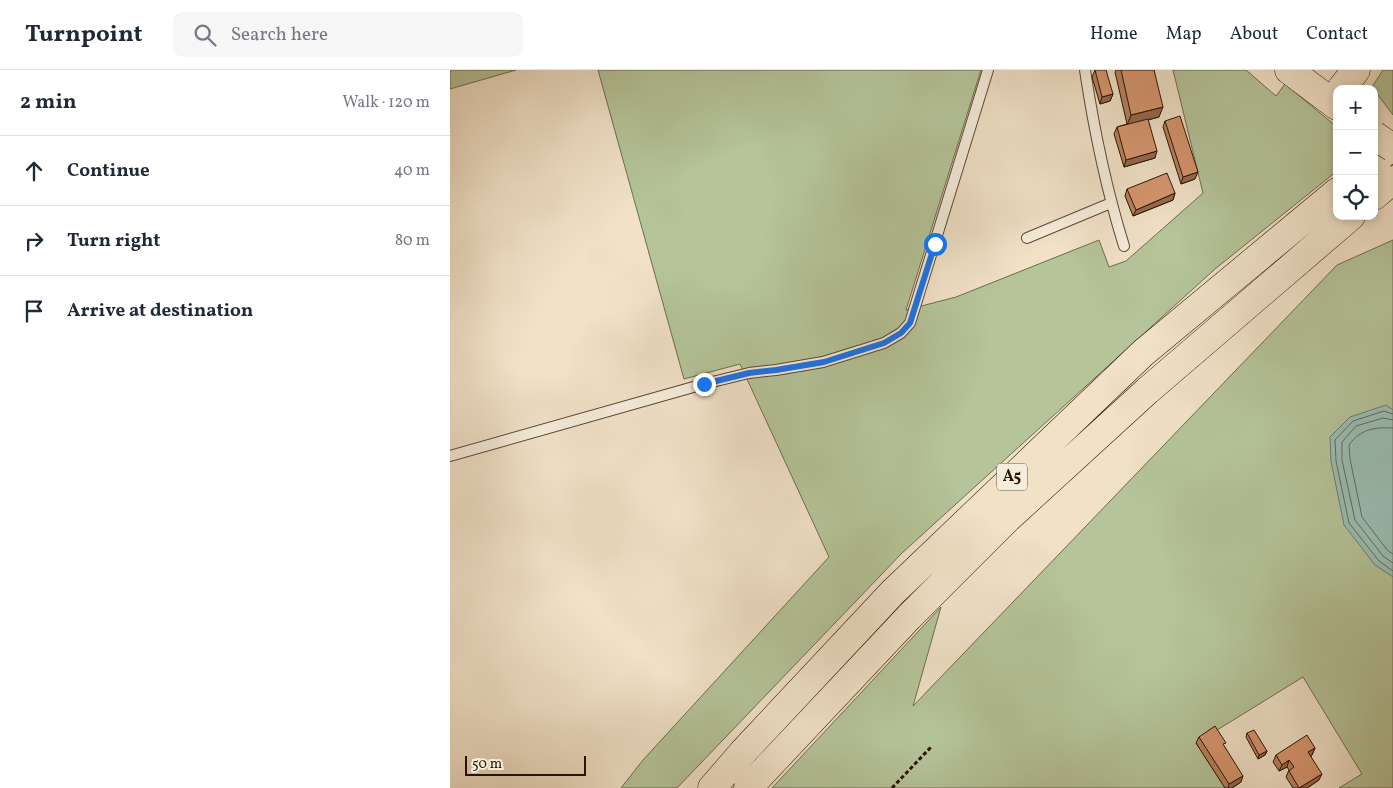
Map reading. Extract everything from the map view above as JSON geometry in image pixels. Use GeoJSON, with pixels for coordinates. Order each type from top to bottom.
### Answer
{"type":"FeatureCollection","features":[{"type":"Feature","properties":{"kind":"highway"},"geometry":{"type":"LineString","coordinates":[[1289,70],[1333,95]]}},
{"type":"Feature","properties":{"kind":"highway"},"geometry":{"type":"LineString","coordinates":[[1345,85],[1356,70]]}},
{"type":"Feature","properties":{"kind":"highway"},"geometry":{"type":"LineString","coordinates":[[1378,137],[1393,147],[1378,158]]}},
{"type":"Feature","properties":{"kind":"highway"},"geometry":{"type":"LineString","coordinates":[[1378,193],[1393,180]]}},
{"type":"Feature","properties":{"kind":"highway","name":"A5"},"geometry":{"type":"LineString","coordinates":[[712,788],[744,751],[893,592],[1143,353],[1333,195]]}},
{"type":"Feature","properties":{"kind":"highway","name":"A5"},"geometry":{"type":"LineString","coordinates":[[748,788],[909,617],[1007,519],[1147,391],[1346,220]]}},
{"type":"Feature","properties":{"kind":"lane"},"geometry":{"type":"LineString","coordinates":[[450,456],[704,384],[749,373],[824,362],[884,343],[901,333],[910,323],[988,70]]}},
{"type":"Feature","properties":{"kind":"lane"},"geometry":{"type":"LineString","coordinates":[[1085,70],[1101,158],[1111,203],[1124,246]]}},
{"type":"Feature","properties":{"kind":"lane"},"geometry":{"type":"LineString","coordinates":[[1026,238],[1111,203]]}},
{"type":"Feature","properties":{"kind":"path"},"geometry":{"type":"LineString","coordinates":[[892,788],[932,746]]}},
{"type":"Feature","properties":{"kind":"green space"},"geometry":{"type":"Polygon","coordinates":[[[450,70],[516,70],[450,89],[450,70]]]}},
{"type":"Feature","properties":{"kind":"green space"},"geometry":{"type":"Polygon","coordinates":[[[598,70],[981,70],[906,310],[956,297],[1099,240],[1109,267],[1126,261],[1203,193],[1173,70],[1246,70],[1276,96],[1285,84],[1333,124],[1333,174],[1215,269],[902,553],[677,788],[621,788],[643,760],[829,557],[740,364],[684,379],[598,70]]]}},
{"type":"Feature","properties":{"kind":"green space"},"geometry":{"type":"Polygon","coordinates":[[[1383,70],[1393,70],[1393,115],[1378,95],[1378,85],[1373,85],[1383,70]]]}},
{"type":"Feature","properties":{"kind":"green space"},"geometry":{"type":"Polygon","coordinates":[[[1393,240],[1393,788],[1339,788],[1362,774],[1303,677],[1196,743],[1225,788],[772,788],[941,607],[913,706],[1337,265],[1393,240]]]}},
{"type":"Feature","properties":{"kind":"water"},"geometry":{"type":"Polygon","coordinates":[[[1386,405],[1393,410],[1393,577],[1375,565],[1344,525],[1331,461],[1330,437],[1350,417],[1386,405]]]}},
{"type":"Feature","properties":{"kind":"building"},"geometry":{"type":"Polygon","coordinates":[[[1095,70],[1106,70],[1113,94],[1102,97],[1095,70]]]}},
{"type":"Feature","properties":{"kind":"building"},"geometry":{"type":"Polygon","coordinates":[[[1121,70],[1154,70],[1163,107],[1131,115],[1121,70]]]}},
{"type":"Feature","properties":{"kind":"building"},"geometry":{"type":"Polygon","coordinates":[[[1180,116],[1198,172],[1183,177],[1165,121],[1180,116]]]}},
{"type":"Feature","properties":{"kind":"building"},"geometry":{"type":"Polygon","coordinates":[[[1148,119],[1157,151],[1126,160],[1117,127],[1148,119]]]}},
{"type":"Feature","properties":{"kind":"building"},"geometry":{"type":"Polygon","coordinates":[[[1167,173],[1175,193],[1136,210],[1127,189],[1167,173]]]}},
{"type":"Feature","properties":{"kind":"building"},"geometry":{"type":"Polygon","coordinates":[[[1215,726],[1226,743],[1223,744],[1243,776],[1229,784],[1199,737],[1215,726]]]}},
{"type":"Feature","properties":{"kind":"building"},"geometry":{"type":"Polygon","coordinates":[[[1254,730],[1267,751],[1259,755],[1247,733],[1254,730]]]}},
{"type":"Feature","properties":{"kind":"building"},"geometry":{"type":"Polygon","coordinates":[[[1307,735],[1315,748],[1308,752],[1322,774],[1299,788],[1289,771],[1294,767],[1289,760],[1282,765],[1276,755],[1307,735]]]}},
{"type":"Feature","properties":{"kind":"route"},"geometry":{"type":"LineString","coordinates":[[704,384],[749,373],[824,362],[884,343],[901,333],[910,323],[935,244]]}}]}
